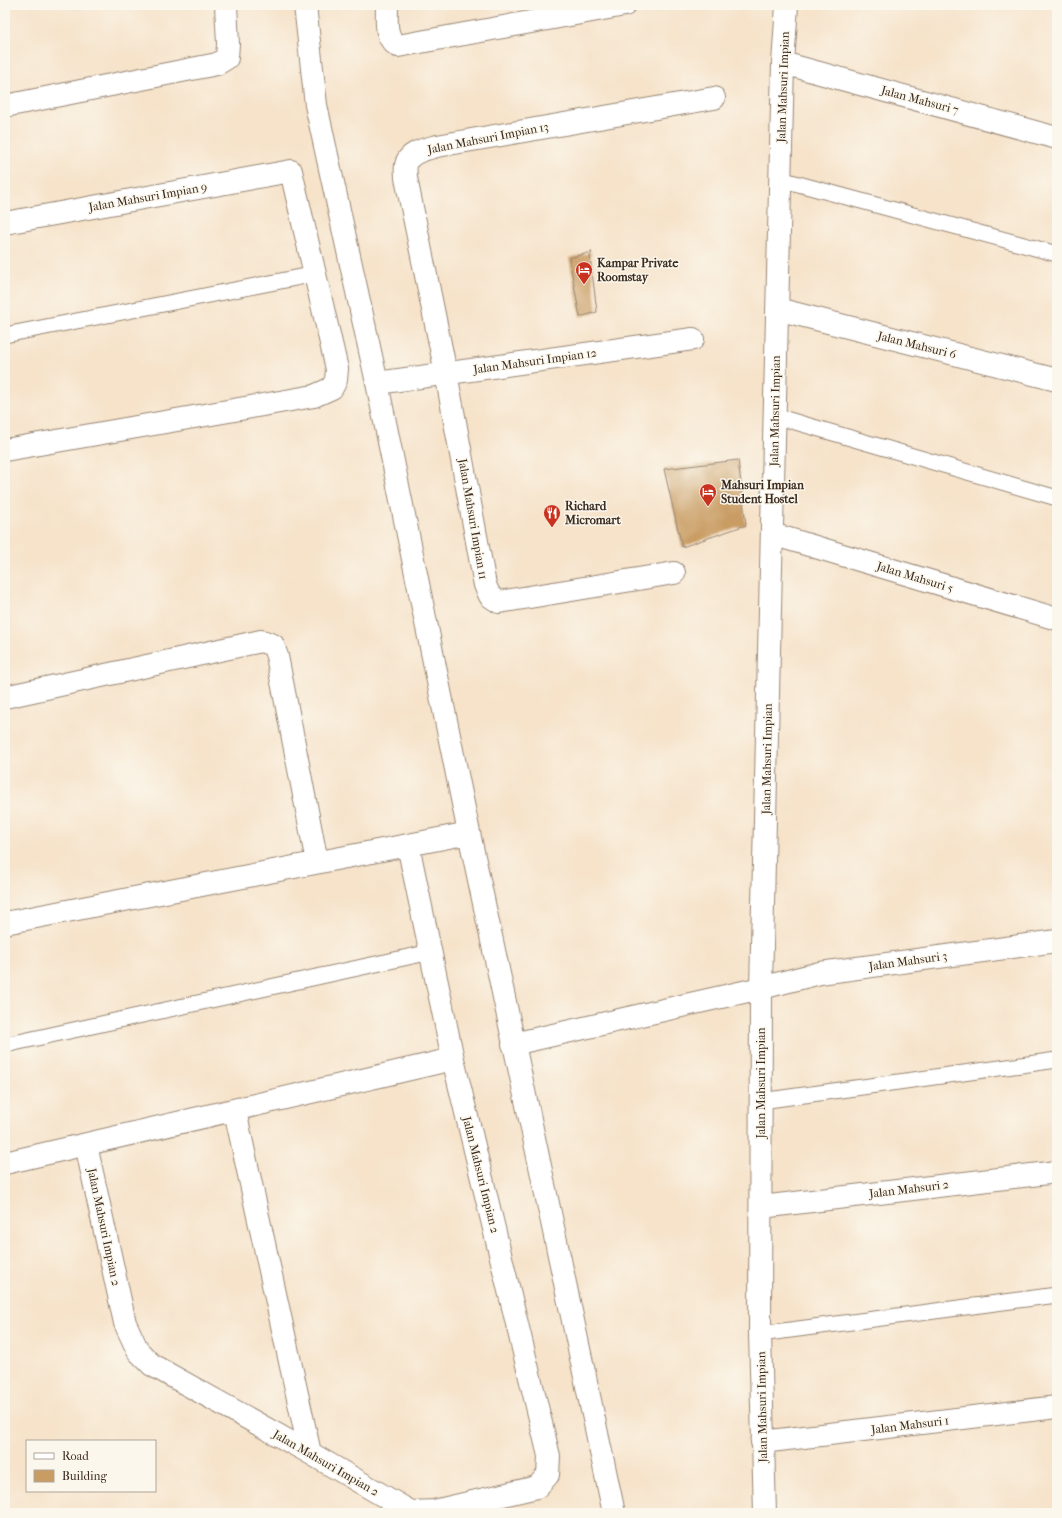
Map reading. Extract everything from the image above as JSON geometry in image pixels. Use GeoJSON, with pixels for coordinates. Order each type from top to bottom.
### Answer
{"type":"FeatureCollection","features":[{"type":"Feature","properties":{"kind":"street"},"geometry":{"type":"LineString","coordinates":[[5,106],[217,64],[227,58],[228,44],[226,5]]}},
{"type":"Feature","properties":{"kind":"street"},"geometry":{"type":"LineString","coordinates":[[305,5],[316,105],[377,382],[468,833],[614,1513]]}},
{"type":"Feature","properties":{"kind":"street"},"geometry":{"type":"LineString","coordinates":[[387,5],[387,32],[392,42],[398,46],[625,5]]}},
{"type":"Feature","properties":{"kind":"street","name":"Jalan Mahsuri Impian"},"geometry":{"type":"LineString","coordinates":[[764,1513],[760,1334],[761,988],[783,63],[787,5]]}},
{"type":"Feature","properties":{"kind":"street","name":"Jalan Mahsuri 7"},"geometry":{"type":"LineString","coordinates":[[783,63],[1057,138]]}},
{"type":"Feature","properties":{"kind":"street","name":"Jalan Mahsuri Impian 13"},"geometry":{"type":"LineString","coordinates":[[446,373],[406,178],[406,164],[411,156],[423,150],[437,146],[714,98]]}},
{"type":"Feature","properties":{"kind":"street","name":"Jalan Mahsuri Impian 9"},"geometry":{"type":"LineString","coordinates":[[5,223],[291,171],[316,274]]}},
{"type":"Feature","properties":{"kind":"street"},"geometry":{"type":"LineString","coordinates":[[5,450],[314,396],[332,388],[336,380],[337,369],[316,274]]}},
{"type":"Feature","properties":{"kind":"street","name":"Jalan Mahsuri 6"},"geometry":{"type":"LineString","coordinates":[[777,309],[1057,380]]}},
{"type":"Feature","properties":{"kind":"street","name":"Jalan Mahsuri Impian 12"},"geometry":{"type":"LineString","coordinates":[[377,382],[693,339]]}},
{"type":"Feature","properties":{"kind":"street","name":"Jalan Mahsuri Impian 11"},"geometry":{"type":"LineString","coordinates":[[446,373],[484,585],[490,596],[499,602],[674,573]]}},
{"type":"Feature","properties":{"kind":"street","name":"Jalan Mahsuri 5"},"geometry":{"type":"LineString","coordinates":[[772,534],[1057,620]]}},
{"type":"Feature","properties":{"kind":"street"},"geometry":{"type":"LineString","coordinates":[[5,697],[261,641],[273,645],[277,656],[317,862]]}},
{"type":"Feature","properties":{"kind":"street"},"geometry":{"type":"LineString","coordinates":[[5,923],[468,833]]}},
{"type":"Feature","properties":{"kind":"street","name":"Jalan Mahsuri Impian 2"},"geometry":{"type":"LineString","coordinates":[[86,1145],[125,1323],[138,1351],[152,1365],[310,1453],[411,1512],[434,1511],[537,1487],[548,1475],[549,1456],[453,1059],[408,845]]}},
{"type":"Feature","properties":{"kind":"street","name":"Jalan Mahsuri 3"},"geometry":{"type":"LineString","coordinates":[[513,1044],[761,988],[820,973],[1057,941]]}},
{"type":"Feature","properties":{"kind":"street"},"geometry":{"type":"LineString","coordinates":[[5,1163],[235,1111],[453,1059]]}},
{"type":"Feature","properties":{"kind":"street"},"geometry":{"type":"LineString","coordinates":[[235,1111],[310,1453]]}},
{"type":"Feature","properties":{"kind":"street","name":"Jalan Mahsuri 2"},"geometry":{"type":"LineString","coordinates":[[761,1207],[1057,1172]]}},
{"type":"Feature","properties":{"kind":"street","name":"Jalan Mahsuri 1"},"geometry":{"type":"LineString","coordinates":[[762,1442],[1057,1407]]}},
{"type":"Feature","properties":{"kind":"lane"},"geometry":{"type":"LineString","coordinates":[[780,179],[1057,254]]}},
{"type":"Feature","properties":{"kind":"lane"},"geometry":{"type":"LineString","coordinates":[[5,334],[316,274]]}},
{"type":"Feature","properties":{"kind":"lane"},"geometry":{"type":"LineString","coordinates":[[775,416],[1057,498]]}},
{"type":"Feature","properties":{"kind":"lane"},"geometry":{"type":"LineString","coordinates":[[5,1045],[431,952]]}},
{"type":"Feature","properties":{"kind":"lane"},"geometry":{"type":"LineString","coordinates":[[761,1101],[1057,1060]]}},
{"type":"Feature","properties":{"kind":"lane"},"geometry":{"type":"LineString","coordinates":[[760,1334],[1057,1295]]}},
{"type":"Feature","properties":{"kind":"building","name":"Kampar Private Roomstay"},"geometry":{"type":"Polygon","coordinates":[[[592,252],[590,256],[597,312],[580,317],[569,258],[592,252]]]}},
{"type":"Feature","properties":{"kind":"building","name":"Mahsuri Impian Student Hostel"},"geometry":{"type":"Polygon","coordinates":[[[738,460],[746,525],[682,547],[664,469],[738,460]]]}},
{"type":"Feature","properties":{"kind":"place","name":"Kampar Private Roomstay"},"geometry":{"type":"Point","coordinates":[584,285]}},
{"type":"Feature","properties":{"kind":"place","name":"Mahsuri Impian Student Hostel"},"geometry":{"type":"Point","coordinates":[708,507]}},
{"type":"Feature","properties":{"kind":"place","name":"Richard Micromart"},"geometry":{"type":"Point","coordinates":[552,528]}}]}
